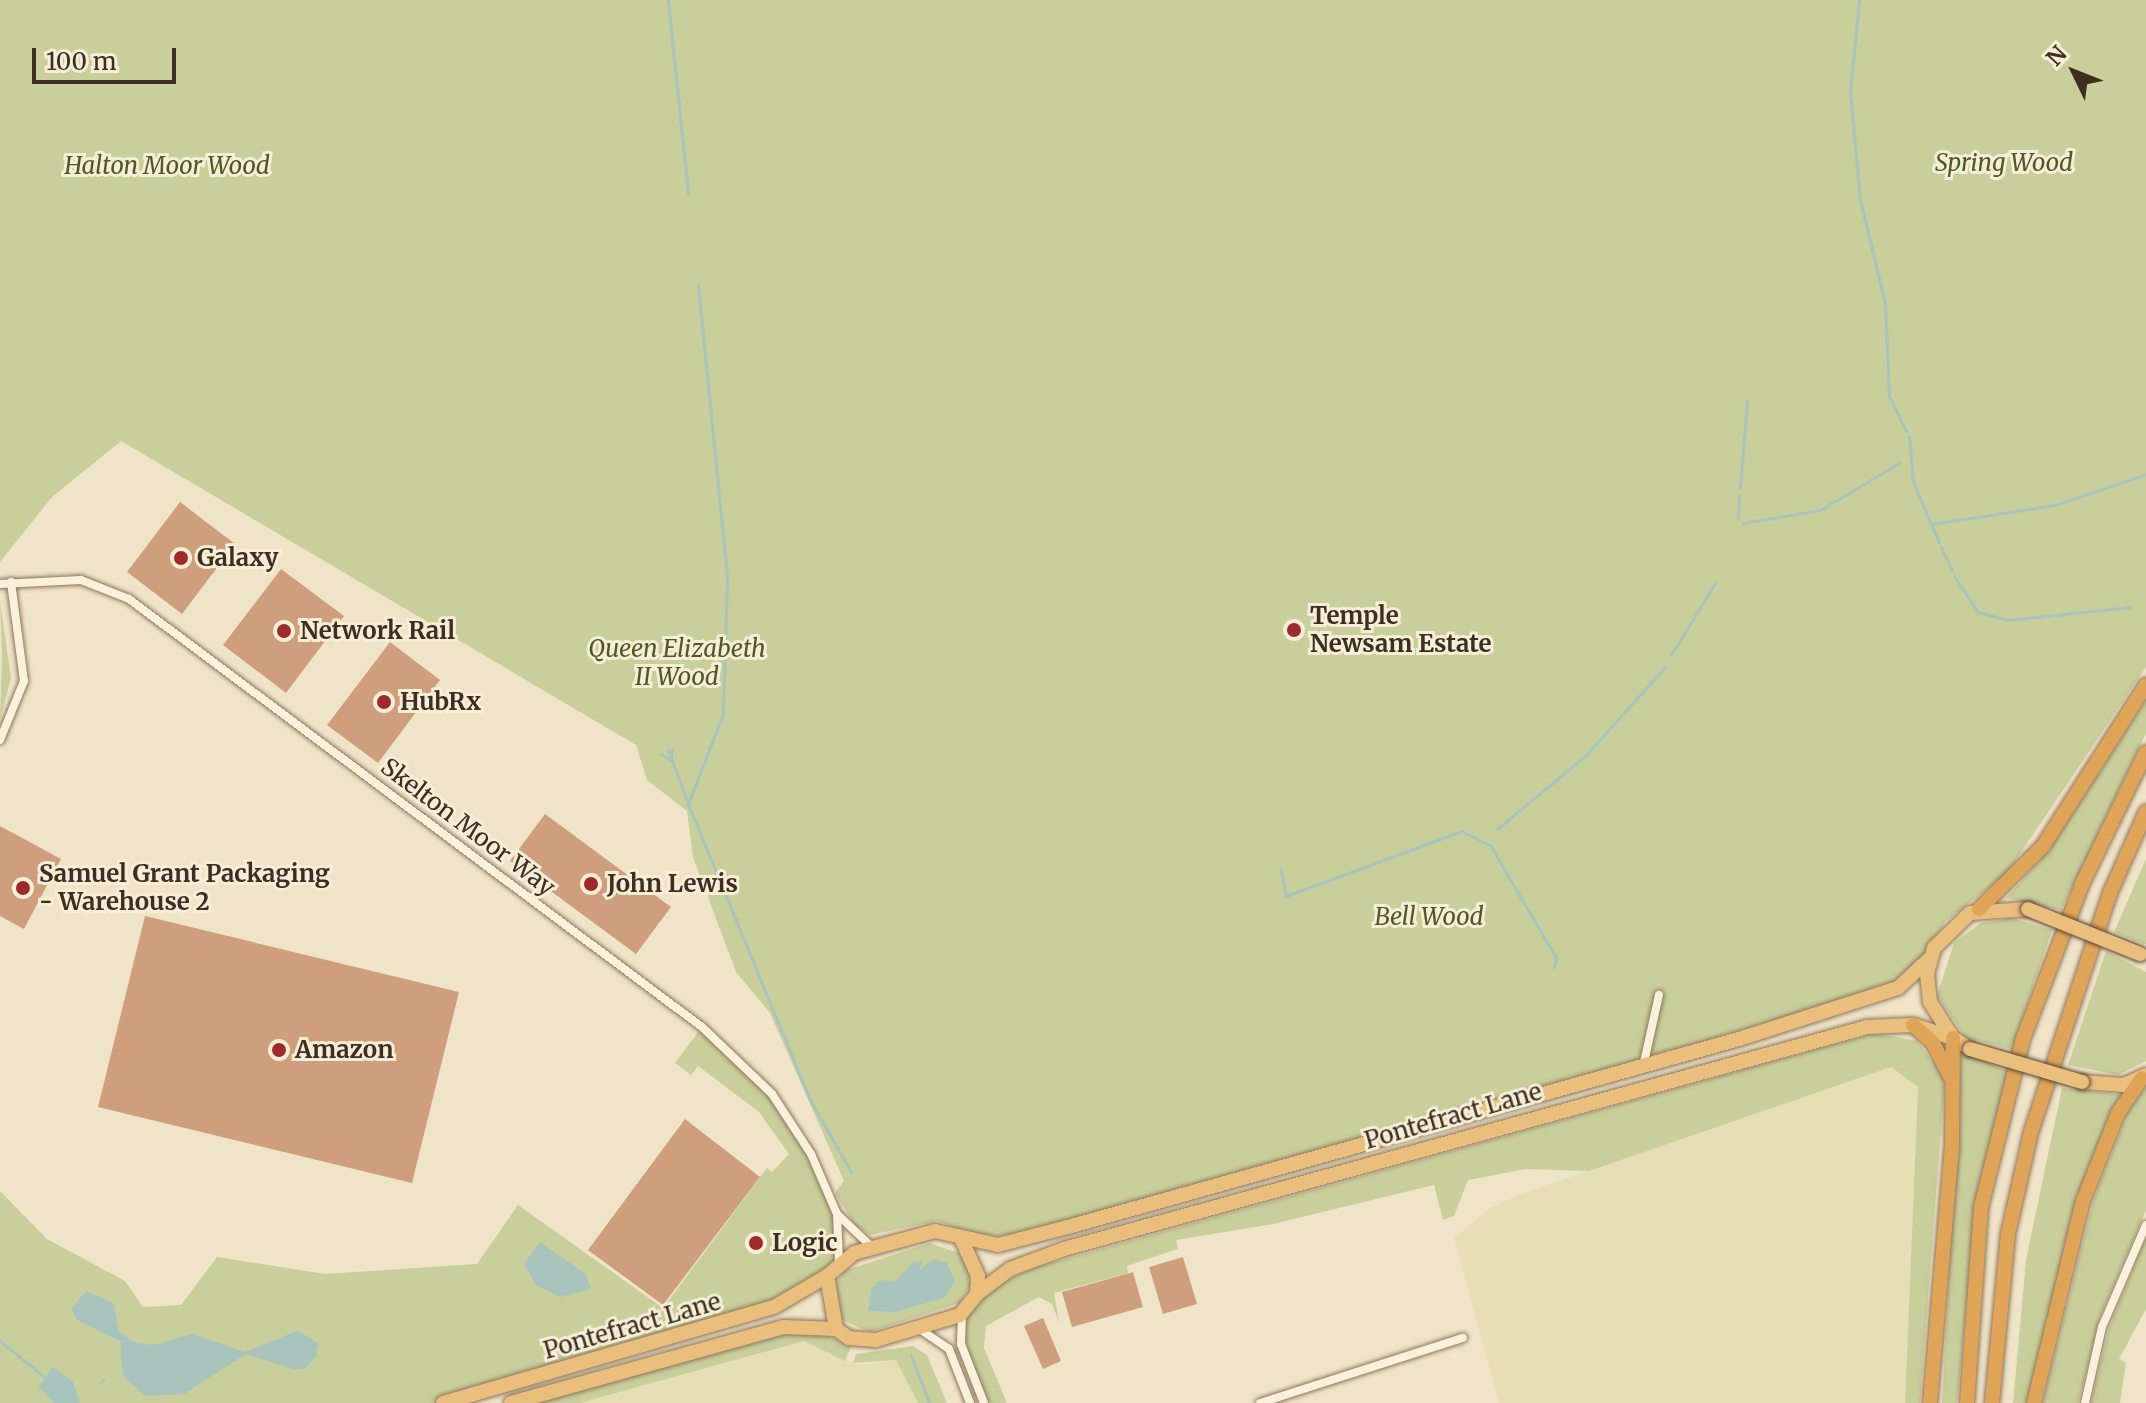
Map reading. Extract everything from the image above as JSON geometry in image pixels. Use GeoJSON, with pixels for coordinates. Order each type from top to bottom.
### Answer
{"type":"FeatureCollection","features":[{"type":"Feature","properties":{"kind":"highway"},"geometry":{"type":"LineString","coordinates":[[1979,909],[2043,846],[2146,685]]}},
{"type":"Feature","properties":{"kind":"highway"},"geometry":{"type":"LineString","coordinates":[[1967,1403],[1981,1207],[2023,1039],[2083,882],[2146,752]]}},
{"type":"Feature","properties":{"kind":"highway"},"geometry":{"type":"LineString","coordinates":[[1992,1403],[2008,1234],[2031,1132],[2110,893],[2146,812]]}},
{"type":"Feature","properties":{"kind":"highway"},"geometry":{"type":"LineString","coordinates":[[1979,909],[2028,909],[2143,955]]}},
{"type":"Feature","properties":{"kind":"highway","name":"Pontefract Lane"},"geometry":{"type":"LineString","coordinates":[[961,1238],[998,1245],[1668,1060],[1898,988],[1929,959],[1945,933],[1979,909]]}},
{"type":"Feature","properties":{"kind":"highway"},"geometry":{"type":"LineString","coordinates":[[1929,959],[1930,1002],[1953,1038],[1970,1049],[2108,1087],[2144,1077]]}},
{"type":"Feature","properties":{"kind":"highway"},"geometry":{"type":"LineString","coordinates":[[1913,1025],[1933,1043],[1953,1084]]}},
{"type":"Feature","properties":{"kind":"highway","name":"Pontefract Lane"},"geometry":{"type":"LineString","coordinates":[[977,1294],[1010,1269],[1064,1249],[1867,1027],[1913,1025],[1953,1038]]}},
{"type":"Feature","properties":{"kind":"highway"},"geometry":{"type":"LineString","coordinates":[[1930,1403],[1953,1084],[1953,1038]]}},
{"type":"Feature","properties":{"kind":"highway"},"geometry":{"type":"LineString","coordinates":[[2034,1403],[2060,1276],[2083,1201],[2118,1113],[2144,1077]]}},
{"type":"Feature","properties":{"kind":"highway"},"geometry":{"type":"LineString","coordinates":[[935,1231],[961,1238],[974,1259],[977,1294],[963,1313],[918,1328],[862,1341],[836,1329],[827,1276],[839,1261],[935,1231]]}},
{"type":"Feature","properties":{"kind":"highway","name":"Pontefract Lane"},"geometry":{"type":"LineString","coordinates":[[443,1403],[774,1307],[827,1276]]}},
{"type":"Feature","properties":{"kind":"highway","name":"Pontefract Lane"},"geometry":{"type":"LineString","coordinates":[[511,1403],[784,1327],[836,1329]]}},
{"type":"Feature","properties":{"kind":"street","name":"Skelton Moor Way"},"geometry":{"type":"LineString","coordinates":[[0,584],[81,580],[129,599],[702,1027],[772,1094],[811,1154],[837,1214],[839,1261]]}},
{"type":"Feature","properties":{"kind":"street"},"geometry":{"type":"LineString","coordinates":[[0,740],[24,681],[11,582]]}},
{"type":"Feature","properties":{"kind":"street"},"geometry":{"type":"LineString","coordinates":[[1643,1067],[1652,1039],[1659,995]]}},
{"type":"Feature","properties":{"kind":"street"},"geometry":{"type":"LineString","coordinates":[[1652,1039],[1668,1060]]}},
{"type":"Feature","properties":{"kind":"street","name":"Skelton Moor Way"},"geometry":{"type":"LineString","coordinates":[[837,1214],[874,1248]]}},
{"type":"Feature","properties":{"kind":"street"},"geometry":{"type":"LineString","coordinates":[[2085,1403],[2102,1327],[2146,1225]]}},
{"type":"Feature","properties":{"kind":"street"},"geometry":{"type":"LineString","coordinates":[[963,1313],[961,1344],[984,1403]]}},
{"type":"Feature","properties":{"kind":"street"},"geometry":{"type":"LineString","coordinates":[[918,1328],[949,1349],[970,1403]]}},
{"type":"Feature","properties":{"kind":"street"},"geometry":{"type":"LineString","coordinates":[[1260,1403],[1463,1338]]}},
{"type":"Feature","properties":{"kind":"shaded area"},"geometry":{"type":"Polygon","coordinates":[[[1891,1067],[1918,1087],[1905,1403],[1499,1403],[1454,1238],[1490,1208],[1521,1194],[1891,1067]]]}},
{"type":"Feature","properties":{"kind":"shaded area"},"geometry":{"type":"Polygon","coordinates":[[[805,1341],[857,1365],[896,1360],[918,1403],[580,1403],[805,1341]]]}},
{"type":"Feature","properties":{"kind":"green space","name":"Temple Newsam Estate"},"geometry":{"type":"Polygon","coordinates":[[[0,0],[2146,0],[2146,667],[2007,873],[1945,922],[1921,961],[1885,990],[1009,1236],[978,1235],[937,1221],[870,1235],[854,1224],[835,1193],[844,1181],[770,1013],[736,972],[693,857],[687,811],[647,780],[636,745],[121,441],[52,497],[0,562],[0,0]]]}},
{"type":"Feature","properties":{"kind":"green space"},"geometry":{"type":"Polygon","coordinates":[[[0,601],[11,678],[0,720],[2,656],[0,601]]]}},
{"type":"Feature","properties":{"kind":"green space"},"geometry":{"type":"Polygon","coordinates":[[[2146,701],[2146,733],[2061,910],[2006,898],[2047,853],[2146,701]]]}},
{"type":"Feature","properties":{"kind":"green space"},"geometry":{"type":"Polygon","coordinates":[[[2146,859],[2146,944],[2144,944],[2114,932],[2146,859]]]}},
{"type":"Feature","properties":{"kind":"green space"},"geometry":{"type":"Polygon","coordinates":[[[2012,918],[2052,930],[2012,1049],[1965,1037],[1937,996],[1954,943],[1981,923],[2012,918]]]}},
{"type":"Feature","properties":{"kind":"green space"},"geometry":{"type":"Polygon","coordinates":[[[2106,951],[2146,972],[2146,1061],[2118,1075],[2068,1065],[2106,951]]]}},
{"type":"Feature","properties":{"kind":"green space"},"geometry":{"type":"Polygon","coordinates":[[[702,1027],[790,1120],[837,1214],[839,1261],[798,1298],[443,1403],[0,1403],[0,1191],[47,1239],[125,1281],[143,1307],[181,1305],[217,1257],[325,1274],[477,1264],[518,1205],[663,1308],[767,1168],[772,1172],[789,1154],[759,1112],[698,1066],[691,1075],[675,1063],[702,1027]]]}},
{"type":"Feature","properties":{"kind":"green space"},"geometry":{"type":"Polygon","coordinates":[[[1876,1033],[1917,1041],[1945,1078],[1920,1403],[1905,1403],[1918,1087],[1891,1067],[1589,1171],[1526,1169],[1468,1180],[1454,1216],[1443,1220],[1434,1185],[1273,1224],[1176,1240],[1178,1249],[1127,1266],[1128,1273],[1054,1293],[1059,1322],[1052,1304],[1039,1297],[986,1326],[984,1348],[1007,1403],[989,1403],[970,1357],[962,1329],[966,1318],[995,1285],[1033,1268],[1876,1033]]]}},
{"type":"Feature","properties":{"kind":"green space"},"geometry":{"type":"Polygon","coordinates":[[[1961,1052],[2007,1071],[1974,1229],[1957,1403],[1942,1403],[1961,1052]]]}},
{"type":"Feature","properties":{"kind":"green space"},"geometry":{"type":"Polygon","coordinates":[[[2062,1088],[2122,1095],[2071,1224],[2029,1403],[2013,1403],[2026,1260],[2062,1088]]]}},
{"type":"Feature","properties":{"kind":"green space"},"geometry":{"type":"Polygon","coordinates":[[[2146,1088],[2146,1210],[2101,1314],[2078,1403],[2043,1403],[2093,1201],[2130,1107],[2146,1088]]]}},
{"type":"Feature","properties":{"kind":"green space"},"geometry":{"type":"Polygon","coordinates":[[[2146,1238],[2146,1309],[2119,1359],[2126,1363],[2120,1403],[2091,1403],[2109,1328],[2146,1238]]]}},
{"type":"Feature","properties":{"kind":"green space"},"geometry":{"type":"Polygon","coordinates":[[[930,1243],[964,1255],[971,1284],[959,1303],[870,1332],[840,1319],[835,1284],[844,1271],[930,1243]]]}},
{"type":"Feature","properties":{"kind":"green space"},"geometry":{"type":"Polygon","coordinates":[[[793,1332],[822,1333],[851,1347],[845,1361],[804,1341],[580,1403],[532,1403],[793,1332]]]}},
{"type":"Feature","properties":{"kind":"green space"},"geometry":{"type":"Polygon","coordinates":[[[913,1346],[927,1355],[947,1403],[918,1403],[896,1360],[853,1363],[856,1354],[913,1346]]]}},
{"type":"Feature","properties":{"kind":"water"},"geometry":{"type":"Polygon","coordinates":[[[540,1242],[586,1274],[591,1289],[560,1297],[536,1285],[524,1264],[540,1242]]]}},
{"type":"Feature","properties":{"kind":"water"},"geometry":{"type":"Polygon","coordinates":[[[934,1259],[947,1263],[955,1281],[944,1298],[894,1312],[868,1311],[871,1289],[880,1280],[895,1282],[913,1262],[922,1261],[919,1270],[934,1259]]]}},
{"type":"Feature","properties":{"kind":"water"},"geometry":{"type":"Polygon","coordinates":[[[86,1291],[113,1303],[119,1331],[133,1342],[152,1345],[192,1334],[245,1352],[297,1331],[319,1343],[316,1356],[305,1369],[293,1369],[246,1354],[184,1394],[145,1396],[123,1376],[120,1341],[77,1320],[71,1309],[86,1291]]]}},
{"type":"Feature","properties":{"kind":"water"},"geometry":{"type":"Polygon","coordinates":[[[53,1367],[73,1382],[80,1403],[54,1403],[38,1387],[53,1367]]]}},
{"type":"Feature","properties":{"kind":"building","name":"Galaxy"},"geometry":{"type":"Polygon","coordinates":[[[180,502],[235,544],[182,614],[127,572],[180,502]]]}},
{"type":"Feature","properties":{"kind":"building","name":"Network Rail"},"geometry":{"type":"Polygon","coordinates":[[[281,569],[344,616],[286,693],[223,645],[281,569]]]}},
{"type":"Feature","properties":{"kind":"building","name":"HubRx"},"geometry":{"type":"Polygon","coordinates":[[[390,642],[440,680],[378,763],[327,725],[390,642]]]}},
{"type":"Feature","properties":{"kind":"building","name":"John Lewis"},"geometry":{"type":"Polygon","coordinates":[[[545,814],[671,907],[636,954],[510,861],[545,814]]]}},
{"type":"Feature","properties":{"kind":"building","name":"Samuel Grant Packaging - Warehouse 2"},"geometry":{"type":"Polygon","coordinates":[[[0,826],[61,859],[24,929],[0,916],[0,826]]]}},
{"type":"Feature","properties":{"kind":"building","name":"Amazon"},"geometry":{"type":"Polygon","coordinates":[[[145,916],[459,992],[412,1183],[98,1107],[145,916]]]}},
{"type":"Feature","properties":{"kind":"building"},"geometry":{"type":"Polygon","coordinates":[[[685,1119],[760,1177],[663,1305],[588,1250],[685,1119]]]}},
{"type":"Feature","properties":{"kind":"building"},"geometry":{"type":"Polygon","coordinates":[[[1183,1257],[1197,1304],[1163,1314],[1149,1267],[1183,1257]]]}},
{"type":"Feature","properties":{"kind":"building"},"geometry":{"type":"Polygon","coordinates":[[[1133,1272],[1143,1307],[1072,1327],[1062,1292],[1133,1272]]]}},
{"type":"Feature","properties":{"kind":"building"},"geometry":{"type":"Polygon","coordinates":[[[1043,1318],[1061,1361],[1043,1369],[1024,1326],[1043,1318]]]}},
{"type":"Feature","properties":{"kind":"waterway"},"geometry":{"type":"LineString","coordinates":[[668,0],[688,193]]}},
{"type":"Feature","properties":{"kind":"waterway"},"geometry":{"type":"LineString","coordinates":[[1859,0],[1850,93],[1860,199],[1885,304],[1889,396],[1906,431]]}},
{"type":"Feature","properties":{"kind":"waterway"},"geometry":{"type":"LineString","coordinates":[[698,286],[727,576],[723,714],[688,804],[809,1098],[851,1172]]}},
{"type":"Feature","properties":{"kind":"waterway"},"geometry":{"type":"LineString","coordinates":[[1740,488],[1747,401]]}},
{"type":"Feature","properties":{"kind":"waterway"},"geometry":{"type":"LineString","coordinates":[[1909,436],[1913,482],[1939,543]]}},
{"type":"Feature","properties":{"kind":"waterway"},"geometry":{"type":"LineString","coordinates":[[1743,523],[1820,510],[1899,463]]}},
{"type":"Feature","properties":{"kind":"waterway"},"geometry":{"type":"LineString","coordinates":[[1932,524],[2055,505],[2146,474]]}},
{"type":"Feature","properties":{"kind":"waterway"},"geometry":{"type":"LineString","coordinates":[[1738,519],[1739,496]]}},
{"type":"Feature","properties":{"kind":"waterway"},"geometry":{"type":"LineString","coordinates":[[1941,547],[1952,571]]}},
{"type":"Feature","properties":{"kind":"waterway"},"geometry":{"type":"LineString","coordinates":[[1954,576],[1978,612],[2007,620],[2130,607]]}},
{"type":"Feature","properties":{"kind":"waterway"},"geometry":{"type":"LineString","coordinates":[[1671,655],[1715,583]]}},
{"type":"Feature","properties":{"kind":"waterway"},"geometry":{"type":"LineString","coordinates":[[1497,829],[1585,756],[1665,667]]}},
{"type":"Feature","properties":{"kind":"waterway"},"geometry":{"type":"LineString","coordinates":[[661,754],[671,760],[672,749]]}},
{"type":"Feature","properties":{"kind":"waterway"},"geometry":{"type":"LineString","coordinates":[[668,750],[688,803]]}},
{"type":"Feature","properties":{"kind":"waterway"},"geometry":{"type":"LineString","coordinates":[[1281,869],[1286,896],[1462,831],[1490,845],[1556,958],[1554,968]]}},
{"type":"Feature","properties":{"kind":"waterway"},"geometry":{"type":"LineString","coordinates":[[0,1341],[46,1378]]}},
{"type":"Feature","properties":{"kind":"waterway"},"geometry":{"type":"LineString","coordinates":[[911,1355],[929,1403]]}},
{"type":"Feature","properties":{"kind":"place","name":"Galaxy"},"geometry":{"type":"Point","coordinates":[181,558]}},
{"type":"Feature","properties":{"kind":"place","name":"Temple Newsam Estate"},"geometry":{"type":"Point","coordinates":[1294,630]}},
{"type":"Feature","properties":{"kind":"place","name":"Network Rail"},"geometry":{"type":"Point","coordinates":[284,631]}},
{"type":"Feature","properties":{"kind":"place","name":"HubRx"},"geometry":{"type":"Point","coordinates":[384,702]}},
{"type":"Feature","properties":{"kind":"place","name":"John Lewis"},"geometry":{"type":"Point","coordinates":[591,884]}},
{"type":"Feature","properties":{"kind":"place","name":"Samuel Grant Packaging - Warehouse 2"},"geometry":{"type":"Point","coordinates":[23,888]}},
{"type":"Feature","properties":{"kind":"place","name":"Amazon"},"geometry":{"type":"Point","coordinates":[279,1050]}},
{"type":"Feature","properties":{"kind":"place","name":"Logic"},"geometry":{"type":"Point","coordinates":[756,1243]}},
{"type":"Feature","properties":{"kind":"park label","name":"Spring Wood"},"geometry":{"type":"Point","coordinates":[2004,163]}},
{"type":"Feature","properties":{"kind":"park label","name":"Halton Moor Wood"},"geometry":{"type":"Point","coordinates":[167,166]}},
{"type":"Feature","properties":{"kind":"park label","name":"Queen Elizabeth II Wood"},"geometry":{"type":"Point","coordinates":[677,663]}},
{"type":"Feature","properties":{"kind":"park label","name":"Bell Wood"},"geometry":{"type":"Point","coordinates":[1429,917]}}]}
